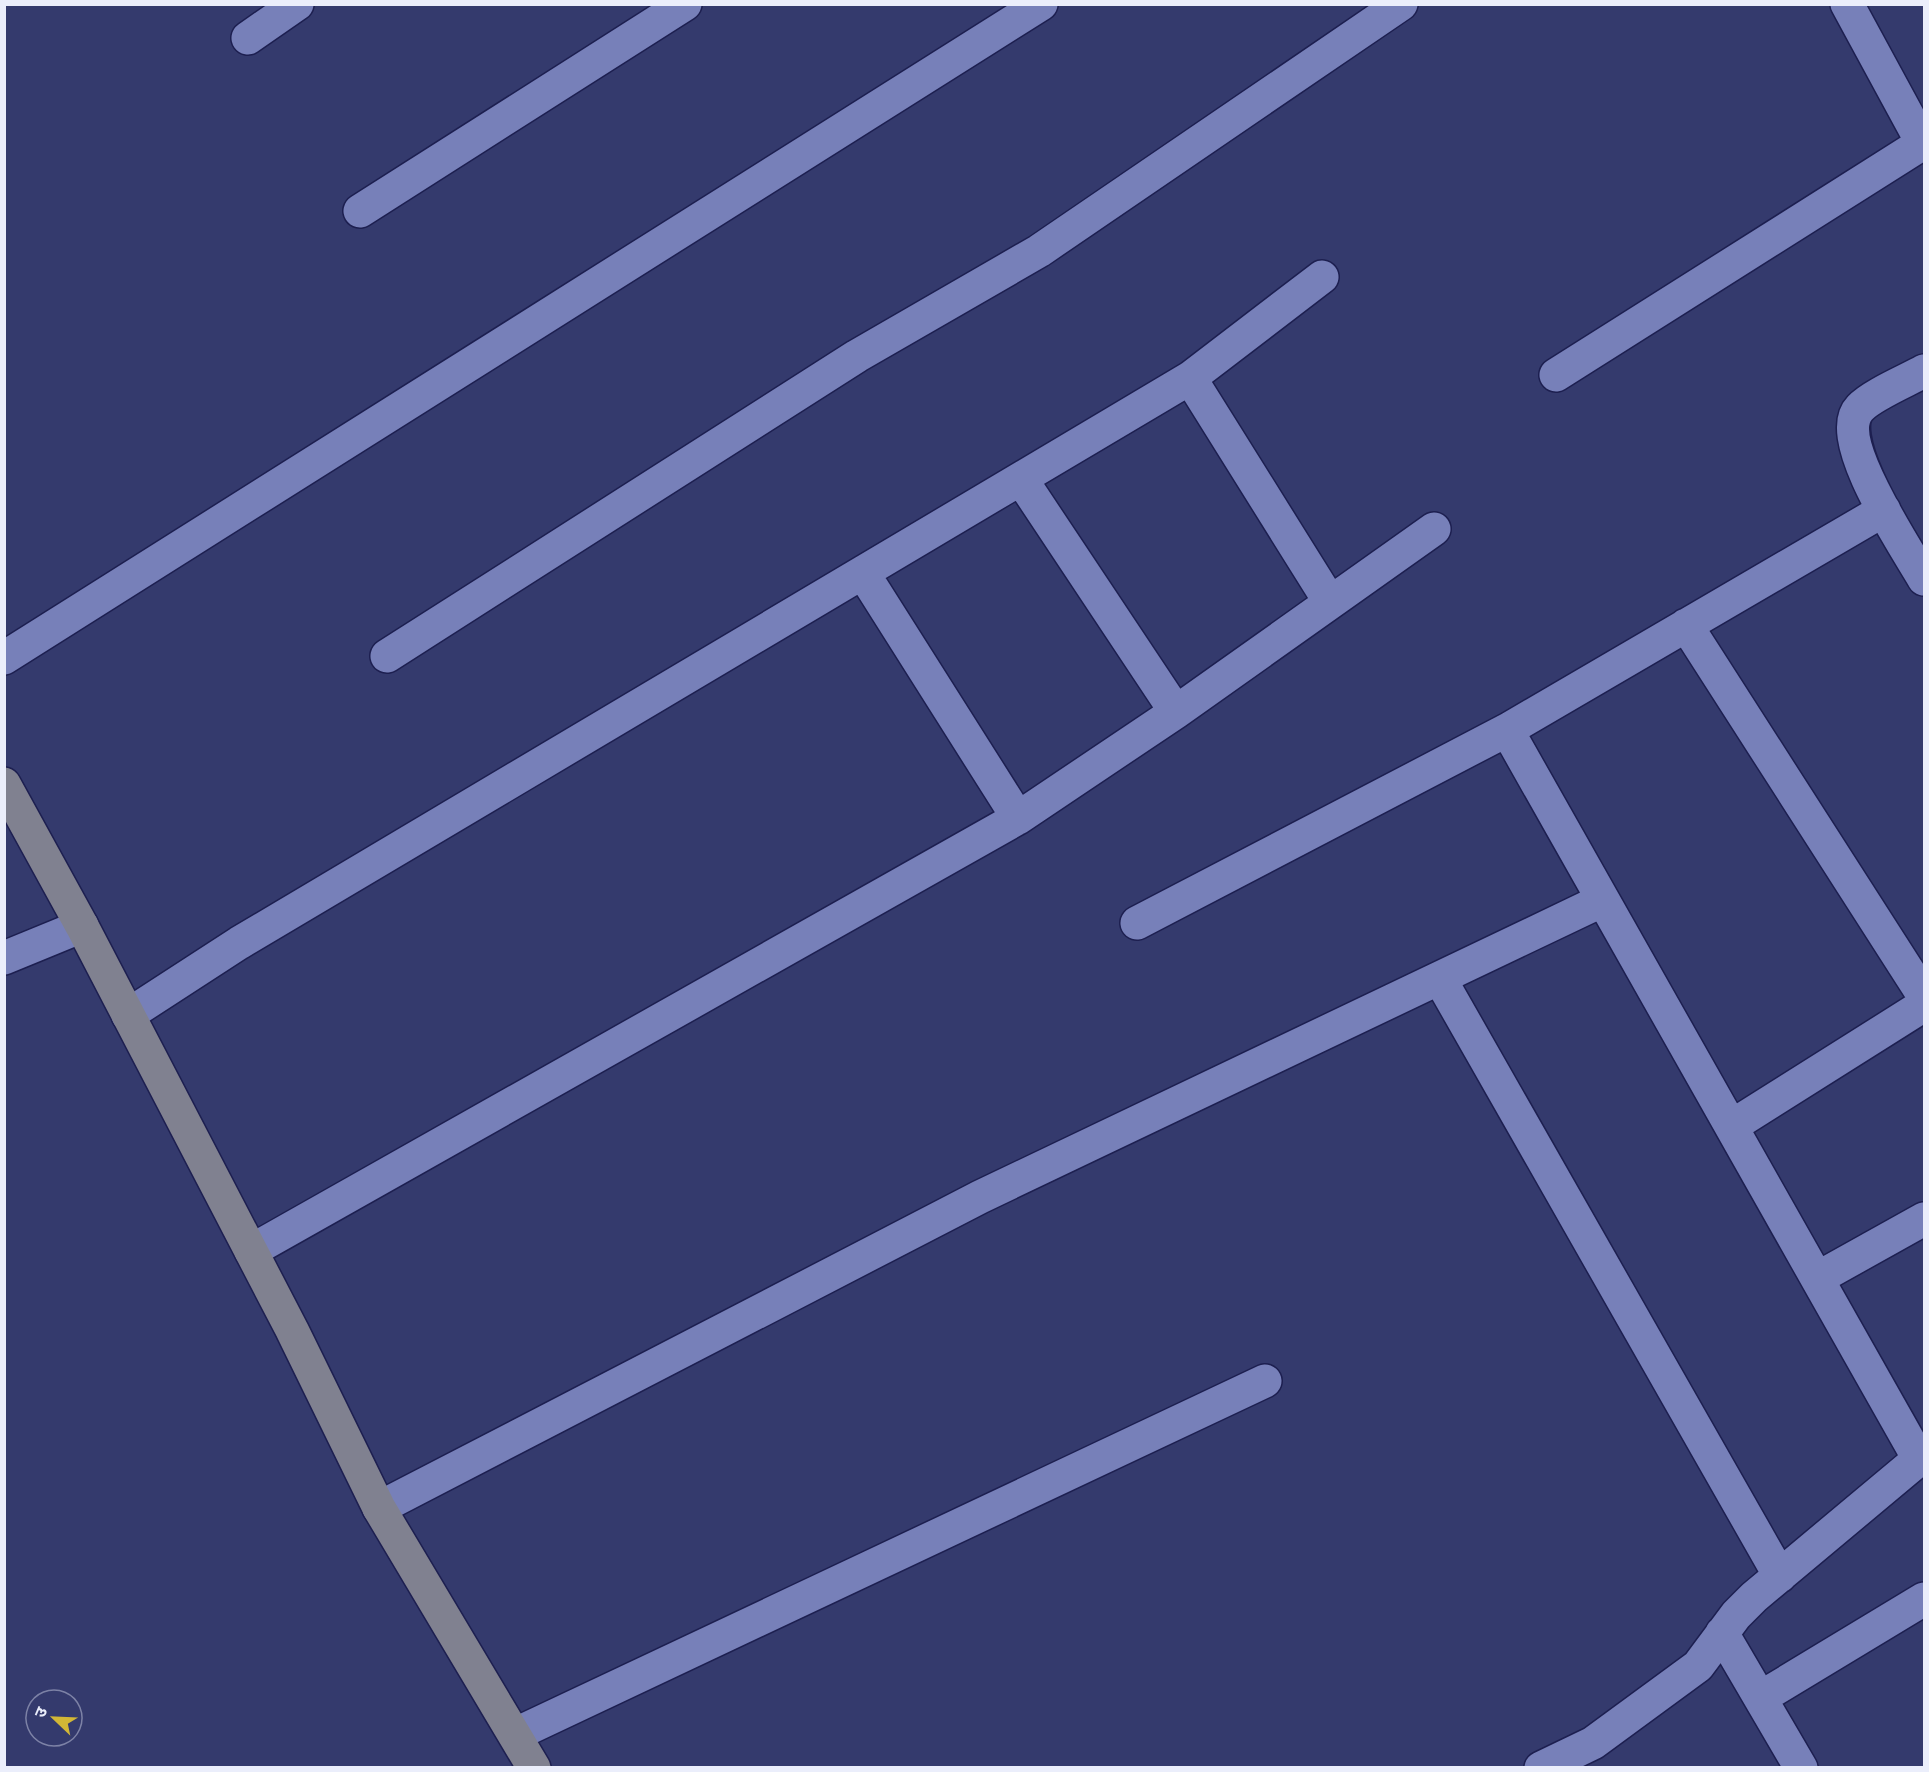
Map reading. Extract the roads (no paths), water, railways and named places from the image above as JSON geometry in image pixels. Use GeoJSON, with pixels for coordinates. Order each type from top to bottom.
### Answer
{"type":"FeatureCollection","features":[{"type":"Feature","properties":{"kind":"street"},"geometry":{"type":"LineString","coordinates":[[248,38],[297,4]]}},
{"type":"Feature","properties":{"kind":"street"},"geometry":{"type":"LineString","coordinates":[[360,211],[685,4]]}},
{"type":"Feature","properties":{"kind":"street"},"geometry":{"type":"LineString","coordinates":[[4,658],[1041,4]]}},
{"type":"Feature","properties":{"kind":"street"},"geometry":{"type":"LineString","coordinates":[[387,656],[857,356],[1039,251],[1401,4]]}},
{"type":"Feature","properties":{"kind":"street"},"geometry":{"type":"LineString","coordinates":[[1556,375],[1924,145],[1847,4]]}},
{"type":"Feature","properties":{"kind":"street"},"geometry":{"type":"LineString","coordinates":[[128,1015],[239,943],[1190,378],[1322,277]]}},
{"type":"Feature","properties":{"kind":"street"},"geometry":{"type":"LineString","coordinates":[[1924,371],[1859,408],[1853,420],[1852,437],[1859,460],[1884,510],[1924,579]]}},
{"type":"Feature","properties":{"kind":"street"},"geometry":{"type":"LineString","coordinates":[[1190,378],[1330,602]]}},
{"type":"Feature","properties":{"kind":"street"},"geometry":{"type":"LineString","coordinates":[[1021,479],[1176,712]]}},
{"type":"Feature","properties":{"kind":"street"},"geometry":{"type":"LineString","coordinates":[[1137,922],[1507,730],[1884,510]]}},
{"type":"Feature","properties":{"kind":"street"},"geometry":{"type":"LineString","coordinates":[[251,1251],[1018,818],[1176,712],[1434,529]]}},
{"type":"Feature","properties":{"kind":"street"},"geometry":{"type":"LineString","coordinates":[[863,573],[1018,818]]}},
{"type":"Feature","properties":{"kind":"street"},"geometry":{"type":"LineString","coordinates":[[1686,625],[1924,996]]}},
{"type":"Feature","properties":{"kind":"street"},"geometry":{"type":"LineString","coordinates":[[1507,730],[1922,1457],[1754,1597],[1698,1666],[1593,1743],[1541,1767]]}},
{"type":"Feature","properties":{"kind":"street"},"geometry":{"type":"LineString","coordinates":[[4,784],[82,926],[251,1251],[379,1508],[534,1767]]}},
{"type":"Feature","properties":{"kind":"street"},"geometry":{"type":"LineString","coordinates":[[379,1508],[980,1197],[1603,900]]}},
{"type":"Feature","properties":{"kind":"street"},"geometry":{"type":"LineString","coordinates":[[4,958],[82,926]]}},
{"type":"Feature","properties":{"kind":"street"},"geometry":{"type":"LineString","coordinates":[[1440,979],[1780,1576]]}},
{"type":"Feature","properties":{"kind":"street"},"geometry":{"type":"LineString","coordinates":[[1732,1126],[1924,1005]]}},
{"type":"Feature","properties":{"kind":"street"},"geometry":{"type":"LineString","coordinates":[[1818,1278],[1924,1220]]}},
{"type":"Feature","properties":{"kind":"street"},"geometry":{"type":"LineString","coordinates":[[516,1734],[1265,1381]]}},
{"type":"Feature","properties":{"kind":"street"},"geometry":{"type":"LineString","coordinates":[[1760,1698],[1924,1599]]}},
{"type":"Feature","properties":{"kind":"street"},"geometry":{"type":"LineString","coordinates":[[1722,1634],[1801,1767]]}}]}
